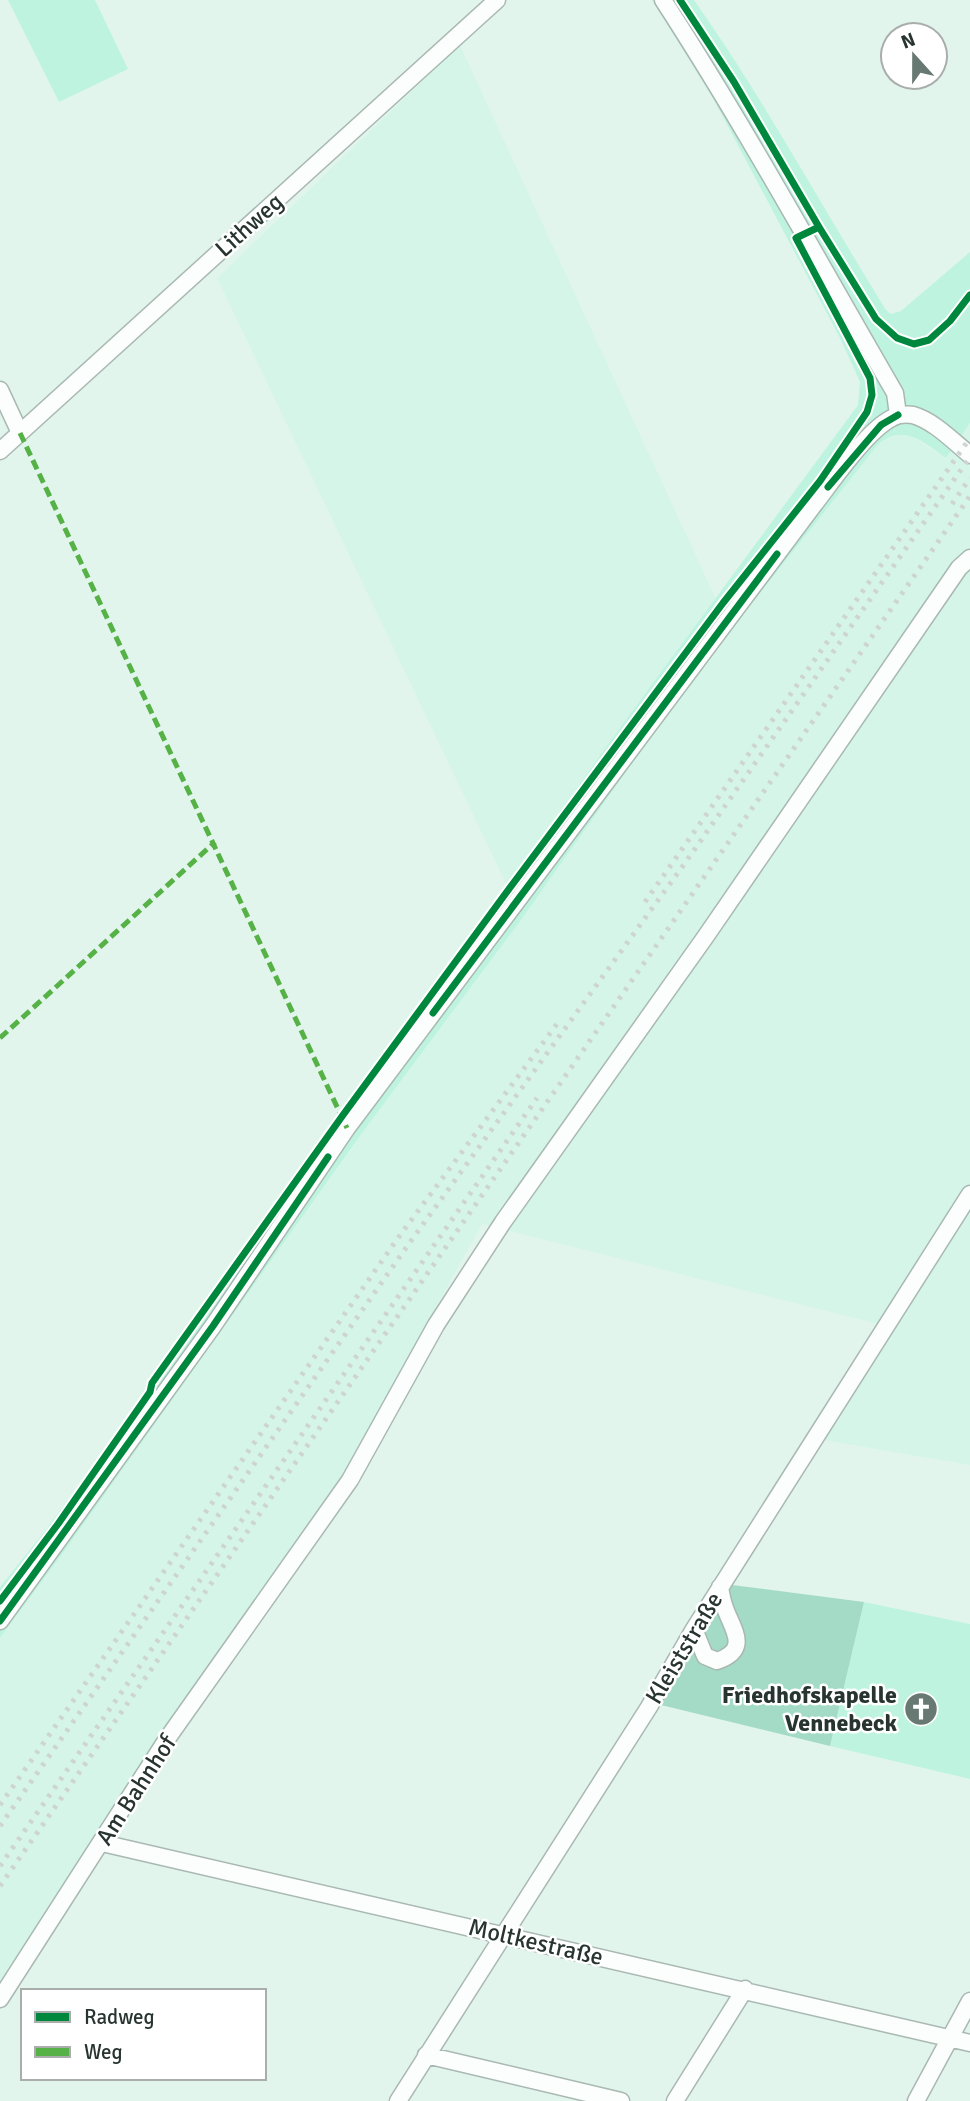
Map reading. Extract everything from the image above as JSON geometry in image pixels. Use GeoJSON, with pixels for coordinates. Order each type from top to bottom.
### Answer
{"type":"FeatureCollection","features":[{"type":"Feature","properties":{"kind":"street","name":"Lithweg"},"geometry":{"type":"LineString","coordinates":[[0,451],[497,0]]}},
{"type":"Feature","properties":{"kind":"street"},"geometry":{"type":"LineString","coordinates":[[663,0],[722,91],[805,234],[895,393],[898,415]]}},
{"type":"Feature","properties":{"kind":"street"},"geometry":{"type":"LineString","coordinates":[[0,390],[20,433]]}},
{"type":"Feature","properties":{"kind":"street"},"geometry":{"type":"LineString","coordinates":[[0,1621],[213,1326],[347,1128],[813,506],[867,439],[881,425],[898,415],[912,415],[935,427],[970,455]]}},
{"type":"Feature","properties":{"kind":"street","name":"Am Bahnhof"},"geometry":{"type":"LineString","coordinates":[[0,1999],[167,1739],[350,1480],[436,1325],[503,1222],[706,936],[959,568],[970,558]]}},
{"type":"Feature","properties":{"kind":"street","name":"Kleiststraße"},"geometry":{"type":"LineString","coordinates":[[398,2101],[649,1707],[720,1587],[970,1194]]}},
{"type":"Feature","properties":{"kind":"street"},"geometry":{"type":"LineString","coordinates":[[694,1629],[705,1656],[717,1661],[728,1657],[737,1646],[737,1635],[724,1605],[720,1587]]}},
{"type":"Feature","properties":{"kind":"street","name":"Moltkestraße"},"geometry":{"type":"LineString","coordinates":[[102,1843],[970,2043]]}},
{"type":"Feature","properties":{"kind":"street"},"geometry":{"type":"LineString","coordinates":[[675,2101],[744,1990]]}},
{"type":"Feature","properties":{"kind":"street"},"geometry":{"type":"LineString","coordinates":[[916,2101],[970,2001]]}},
{"type":"Feature","properties":{"kind":"street"},"geometry":{"type":"LineString","coordinates":[[426,2055],[621,2101]]}},
{"type":"Feature","properties":{"kind":"shaded area"},"geometry":{"type":"Polygon","coordinates":[[[8,0],[95,0],[128,69],[59,102],[8,0]]]}},
{"type":"Feature","properties":{"kind":"shaded area"},"geometry":{"type":"Polygon","coordinates":[[[652,0],[694,0],[745,76],[886,310],[891,314],[901,311],[970,252],[970,423],[946,458],[921,441],[904,435],[895,435],[876,447],[737,622],[638,755],[521,920],[362,1133],[0,1638],[0,1587],[45,1531],[148,1390],[335,1117],[858,405],[860,382],[840,338],[713,98],[652,0]]]}},
{"type":"Feature","properties":{"kind":"shaded area"},"geometry":{"type":"Polygon","coordinates":[[[460,45],[716,599],[507,886],[217,278],[460,45]]]}},
{"type":"Feature","properties":{"kind":"shaded area"},"geometry":{"type":"Polygon","coordinates":[[[970,423],[970,1465],[824,1440],[894,1328],[482,1224],[344,1473],[0,1986],[0,1638],[362,1133],[521,920],[638,755],[737,622],[876,447],[888,438],[903,434],[911,436],[946,458],[970,423]]]}},
{"type":"Feature","properties":{"kind":"shaded area"},"geometry":{"type":"Polygon","coordinates":[[[864,1602],[970,1624],[970,1779],[830,1746],[864,1602]]]}},
{"type":"Feature","properties":{"kind":"green space"},"geometry":{"type":"Polygon","coordinates":[[[732,1585],[864,1602],[830,1746],[661,1705],[732,1585]]]}},
{"type":"Feature","properties":{"kind":"railway"},"geometry":{"type":"LineString","coordinates":[[645,902],[970,438]]}},
{"type":"Feature","properties":{"kind":"railway"},"geometry":{"type":"LineString","coordinates":[[0,1826],[408,1245],[685,863],[970,457]]}},
{"type":"Feature","properties":{"kind":"railway"},"geometry":{"type":"LineString","coordinates":[[952,504],[970,478]]}},
{"type":"Feature","properties":{"kind":"railway"},"geometry":{"type":"LineString","coordinates":[[0,1886],[970,496]]}},
{"type":"Feature","properties":{"kind":"railway"},"geometry":{"type":"LineString","coordinates":[[0,1805],[398,1238],[557,1024]]}},
{"type":"Feature","properties":{"kind":"railway"},"geometry":{"type":"LineString","coordinates":[[0,1866],[537,1098]]}},
{"type":"Feature","properties":{"kind":"marked path"},"geometry":{"type":"LineString","coordinates":[[20,433],[347,1128]]}},
{"type":"Feature","properties":{"kind":"marked path"},"geometry":{"type":"LineString","coordinates":[[0,1038],[215,842]]}},
{"type":"Feature","properties":{"kind":"cycle path"},"geometry":{"type":"LineString","coordinates":[[680,0],[734,82],[819,227]]}},
{"type":"Feature","properties":{"kind":"cycle path"},"geometry":{"type":"LineString","coordinates":[[0,1601],[58,1524],[150,1392],[152,1383],[343,1115],[723,603],[820,481],[867,412],[872,395],[870,378],[796,238],[819,227],[876,319],[897,338],[914,344],[929,340],[950,321],[970,295]]}},
{"type":"Feature","properties":{"kind":"cycle path"},"geometry":{"type":"LineString","coordinates":[[828,487],[881,425],[898,415]]}},
{"type":"Feature","properties":{"kind":"cycle path"},"geometry":{"type":"LineString","coordinates":[[433,1013],[777,554]]}},
{"type":"Feature","properties":{"kind":"cycle path"},"geometry":{"type":"LineString","coordinates":[[0,1621],[213,1326],[328,1157]]}},
{"type":"Feature","properties":{"kind":"place","name":"Friedhofskapelle Vennebeck"},"geometry":{"type":"Point","coordinates":[921,1709]}}]}
